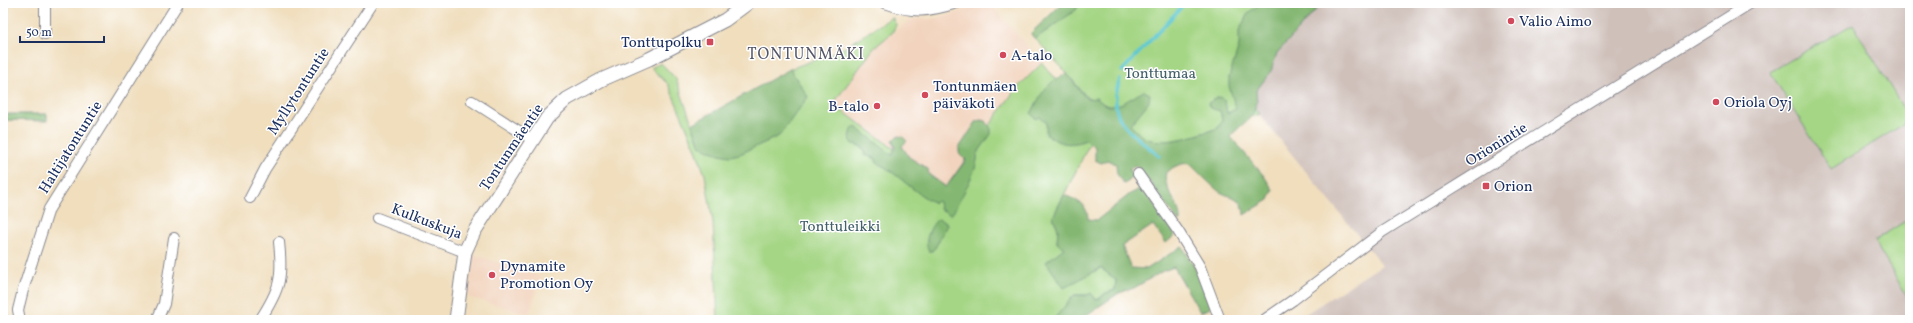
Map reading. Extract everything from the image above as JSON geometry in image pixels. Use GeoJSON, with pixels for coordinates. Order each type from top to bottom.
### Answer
{"type":"FeatureCollection","features":[{"type":"Feature","properties":{"kind":"street"},"geometry":{"type":"LineString","coordinates":[[45,3],[45,34]]}},
{"type":"Feature","properties":{"kind":"street","name":"Haltijatontuntie"},"geometry":{"type":"LineString","coordinates":[[20,320],[18,310],[23,290],[49,209],[178,3]]}},
{"type":"Feature","properties":{"kind":"street","name":"Myllytontuntie"},"geometry":{"type":"LineString","coordinates":[[250,198],[265,169],[373,3]]}},
{"type":"Feature","properties":{"kind":"street","name":"Tontunmäentie"},"geometry":{"type":"LineString","coordinates":[[456,320],[465,252],[474,232],[547,118],[567,99],[601,80],[648,59],[735,15],[748,3]]}},
{"type":"Feature","properties":{"kind":"street"},"geometry":{"type":"LineString","coordinates":[[885,3],[904,10],[933,10],[957,3]]}},
{"type":"Feature","properties":{"kind":"street","name":"Orionintie"},"geometry":{"type":"LineString","coordinates":[[1264,320],[1293,300],[1382,232],[1751,3]]}},
{"type":"Feature","properties":{"kind":"street"},"geometry":{"type":"LineString","coordinates":[[472,101],[533,140]]}},
{"type":"Feature","properties":{"kind":"street"},"geometry":{"type":"LineString","coordinates":[[1138,174],[1178,231],[1200,268],[1220,320]]}},
{"type":"Feature","properties":{"kind":"street","name":"Kulkuskuja"},"geometry":{"type":"LineString","coordinates":[[377,218],[465,252]]}},
{"type":"Feature","properties":{"kind":"street"},"geometry":{"type":"LineString","coordinates":[[157,320],[164,304],[174,238]]}},
{"type":"Feature","properties":{"kind":"street"},"geometry":{"type":"LineString","coordinates":[[260,320],[280,282],[282,262],[279,242]]}},
{"type":"Feature","properties":{"kind":"shaded area","name":"Tontunmäen päiväkoti"},"geometry":{"type":"Polygon","coordinates":[[[980,3],[990,3],[1042,63],[1015,90],[946,187],[833,104],[874,48],[911,19],[931,19],[950,15],[980,3]]]}},
{"type":"Feature","properties":{"kind":"shaded area"},"geometry":{"type":"Polygon","coordinates":[[[1322,3],[1910,3],[1910,320],[1296,320],[1382,265],[1241,92],[1322,3]]]}},
{"type":"Feature","properties":{"kind":"shaded area"},"geometry":{"type":"Polygon","coordinates":[[[473,254],[541,277],[529,314],[468,297],[473,254]]]}},
{"type":"Feature","properties":{"kind":"green space","name":"Tonttumaa"},"geometry":{"type":"Polygon","coordinates":[[[1063,3],[1322,3],[1241,92],[1260,114],[1135,156],[1065,71],[1031,34],[1063,3]]]}},
{"type":"Feature","properties":{"kind":"green space"},"geometry":{"type":"Polygon","coordinates":[[[1063,3],[1080,3],[1076,10],[1035,39],[1031,34],[1032,32],[1063,3]]]}},
{"type":"Feature","properties":{"kind":"green space"},"geometry":{"type":"Polygon","coordinates":[[[1261,3],[1322,3],[1277,53],[1271,71],[1256,91],[1257,103],[1252,116],[1230,136],[1264,176],[1273,190],[1269,200],[1244,215],[1242,204],[1239,201],[1218,191],[1190,164],[1184,164],[1178,165],[1166,172],[1165,179],[1180,214],[1180,221],[1178,221],[1135,165],[1129,170],[1133,175],[1129,181],[1124,184],[1117,174],[1116,164],[1107,160],[1101,163],[1095,160],[1095,147],[1086,140],[1070,144],[1051,138],[1046,134],[1046,122],[1040,117],[1036,119],[1031,114],[1038,100],[1049,85],[1067,74],[1087,99],[1096,98],[1102,103],[1110,106],[1120,104],[1144,91],[1150,94],[1149,102],[1130,125],[1140,135],[1147,139],[1156,141],[1174,140],[1218,128],[1222,120],[1220,111],[1210,108],[1208,103],[1219,97],[1225,100],[1227,113],[1236,109],[1229,86],[1229,77],[1239,46],[1239,31],[1248,13],[1261,3]]]}},
{"type":"Feature","properties":{"kind":"green space","name":"Tonttuleikki"},"geometry":{"type":"Polygon","coordinates":[[[892,17],[896,25],[892,33],[874,48],[833,104],[946,187],[1015,90],[1042,63],[1098,127],[1053,217],[1058,229],[1057,242],[1101,268],[1116,280],[1115,290],[1104,294],[1101,298],[1096,299],[1087,295],[1074,295],[1054,320],[718,320],[713,222],[705,175],[695,147],[668,84],[651,68],[661,63],[676,79],[700,146],[808,97],[790,69],[841,50],[892,17]]]}},
{"type":"Feature","properties":{"kind":"green space"},"geometry":{"type":"Polygon","coordinates":[[[1853,24],[1907,115],[1904,124],[1831,169],[1770,72],[1853,24]]]}},
{"type":"Feature","properties":{"kind":"green space"},"geometry":{"type":"Polygon","coordinates":[[[790,69],[808,97],[779,136],[740,154],[730,156],[719,154],[700,146],[692,124],[790,69]]]}},
{"type":"Feature","properties":{"kind":"green space"},"geometry":{"type":"Polygon","coordinates":[[[3,114],[47,114],[47,121],[3,120],[3,114]]]}},
{"type":"Feature","properties":{"kind":"green space"},"geometry":{"type":"Polygon","coordinates":[[[980,120],[986,121],[991,129],[991,134],[977,154],[976,166],[951,215],[940,209],[939,202],[937,201],[935,203],[927,199],[877,163],[875,158],[864,155],[865,151],[862,147],[851,143],[850,137],[852,129],[855,127],[892,155],[895,147],[892,140],[899,136],[903,137],[907,141],[902,146],[909,157],[928,169],[929,175],[946,187],[966,160],[959,153],[959,148],[976,122],[980,120]]]}},
{"type":"Feature","properties":{"kind":"green space"},"geometry":{"type":"Polygon","coordinates":[[[1142,188],[1175,235],[1166,243],[1153,225],[1122,246],[1131,268],[1147,269],[1182,246],[1195,268],[1211,308],[1200,312],[1174,267],[1163,271],[1134,288],[1119,293],[1079,320],[1053,320],[1074,295],[1087,295],[1091,293],[1096,299],[1101,298],[1104,294],[1115,290],[1116,280],[1101,268],[1064,288],[1046,262],[1064,248],[1057,243],[1058,229],[1053,217],[1064,195],[1084,206],[1088,219],[1097,220],[1130,194],[1142,188]]]}},
{"type":"Feature","properties":{"kind":"green space"},"geometry":{"type":"Polygon","coordinates":[[[1910,218],[1910,301],[1874,241],[1910,218]]]}},
{"type":"Feature","properties":{"kind":"green space"},"geometry":{"type":"Polygon","coordinates":[[[938,219],[947,223],[947,225],[935,248],[932,251],[929,251],[927,247],[928,234],[938,219]]]}},
{"type":"Feature","properties":{"kind":"waterway"},"geometry":{"type":"LineString","coordinates":[[1122,71],[1185,3]]}},
{"type":"Feature","properties":{"kind":"waterway"},"geometry":{"type":"LineString","coordinates":[[1120,79],[1116,94],[1118,116],[1130,132],[1159,156]]}},
{"type":"Feature","properties":{"kind":"place","name":"Valio Aimo"},"geometry":{"type":"Point","coordinates":[1511,21]}},
{"type":"Feature","properties":{"kind":"place","name":"Tonttupolku"},"geometry":{"type":"Point","coordinates":[710,42]}},
{"type":"Feature","properties":{"kind":"place","name":"A-talo"},"geometry":{"type":"Point","coordinates":[1003,55]}},
{"type":"Feature","properties":{"kind":"place","name":"Tontunmäen päiväkoti"},"geometry":{"type":"Point","coordinates":[925,95]}},
{"type":"Feature","properties":{"kind":"place","name":"Oriola Oyj"},"geometry":{"type":"Point","coordinates":[1716,102]}},
{"type":"Feature","properties":{"kind":"place","name":"B-talo"},"geometry":{"type":"Point","coordinates":[877,106]}},
{"type":"Feature","properties":{"kind":"place","name":"Orion"},"geometry":{"type":"Point","coordinates":[1486,186]}},
{"type":"Feature","properties":{"kind":"place","name":"Dynamite Promotion Oy"},"geometry":{"type":"Point","coordinates":[492,275]}},
{"type":"Feature","properties":{"kind":"district","name":"TONTUNMÄKI"},"geometry":{"type":"Point","coordinates":[806,53]}}]}
